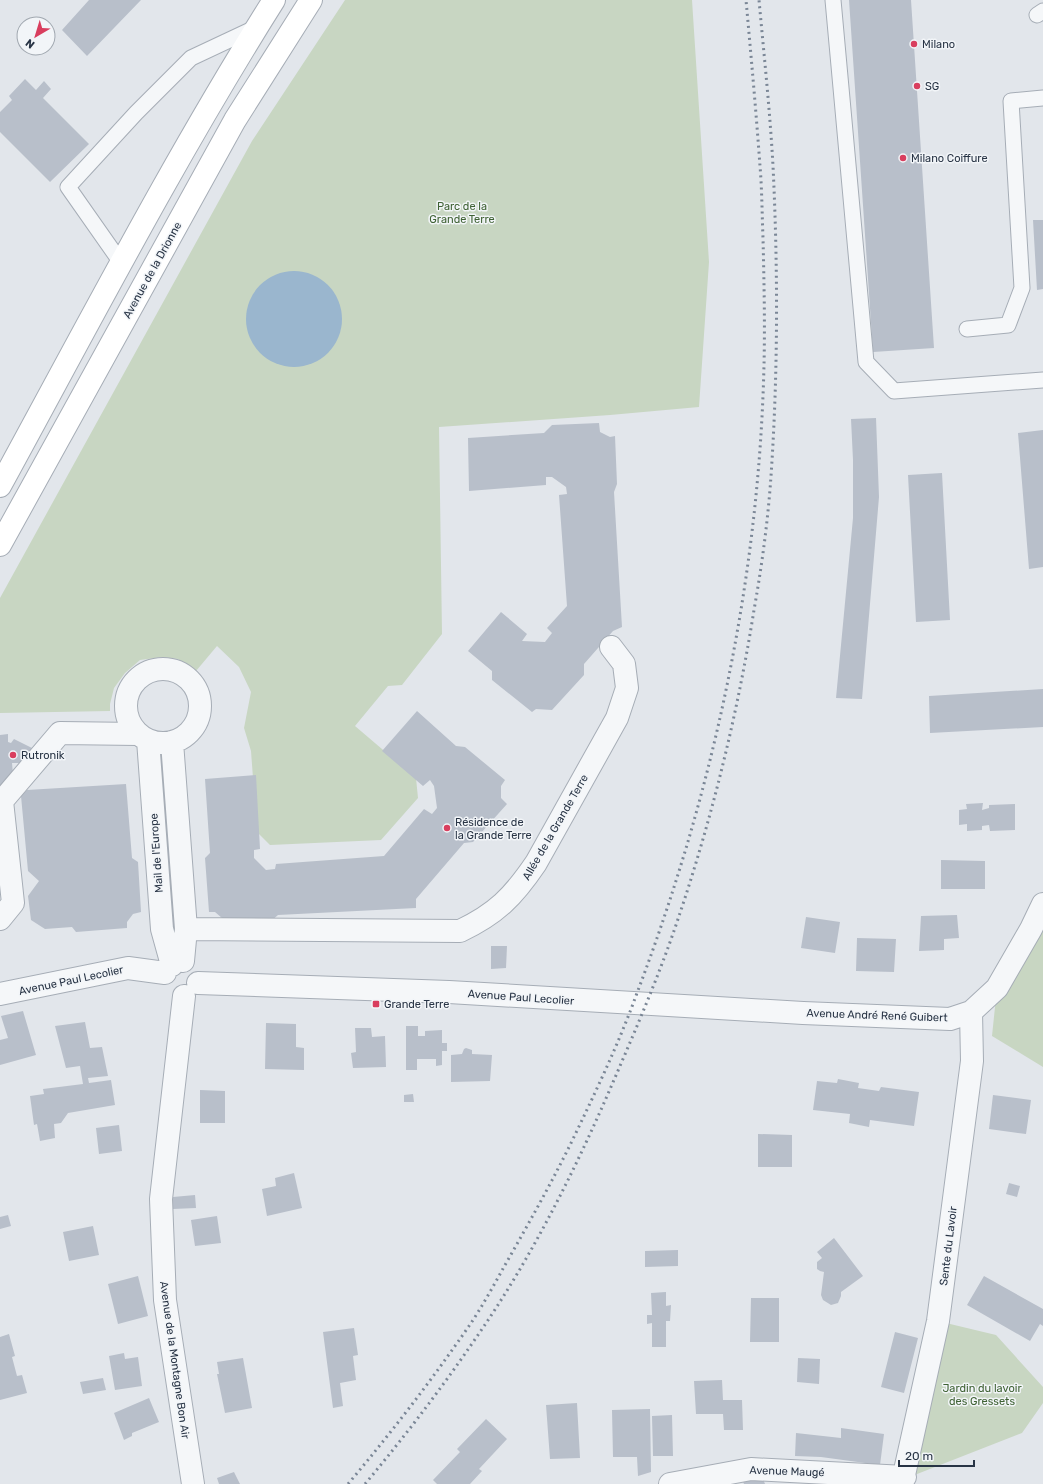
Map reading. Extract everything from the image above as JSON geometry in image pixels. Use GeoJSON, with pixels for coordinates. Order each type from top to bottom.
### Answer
{"type":"FeatureCollection","features":[{"type":"Feature","properties":{"kind":"main road"},"geometry":{"type":"LineString","coordinates":[[0,486],[194,133],[274,0]]}},
{"type":"Feature","properties":{"kind":"main road","name":"Avenue de la Drionne"},"geometry":{"type":"LineString","coordinates":[[0,545],[235,120],[311,0]]}},
{"type":"Feature","properties":{"kind":"street","name":"Allée de la Grande Terre"},"geometry":{"type":"LineString","coordinates":[[186,929],[460,931],[481,921],[504,904],[522,884],[536,863],[617,718],[627,688],[624,664],[611,647]]}},
{"type":"Feature","properties":{"kind":"street","name":"Mail de l'Europe"},"geometry":{"type":"LineString","coordinates":[[172,742],[183,737],[192,729],[198,718],[200,706],[198,695],[192,684],[184,676],[173,670],[161,669],[149,672],[138,678],[130,688],[126,700],[126,712],[130,724],[143,737],[162,929],[173,966]]}},
{"type":"Feature","properties":{"kind":"street"},"geometry":{"type":"LineString","coordinates":[[0,919],[13,903],[2,801],[60,733],[143,737],[160,743],[172,742],[186,929],[165,985],[173,994],[191,990],[199,977],[197,971],[193,966],[173,966]]}},
{"type":"Feature","properties":{"kind":"street","name":"Avenue André René Guibert"},"geometry":{"type":"LineString","coordinates":[[723,1009],[950,1019],[971,1012],[997,988],[1037,929],[1043,904]]}},
{"type":"Feature","properties":{"kind":"street","name":"Avenue Paul Lecolier"},"geometry":{"type":"LineString","coordinates":[[0,994],[128,968],[173,966]]}},
{"type":"Feature","properties":{"kind":"street","name":"Avenue Paul Lecolier"},"geometry":{"type":"LineString","coordinates":[[191,990],[449,992],[723,1009]]}},
{"type":"Feature","properties":{"kind":"street","name":"Avenue de la Montagne Bon Air"},"geometry":{"type":"LineString","coordinates":[[191,990],[160,1199],[165,1300],[193,1484]]}},
{"type":"Feature","properties":{"kind":"street","name":"Sente du Lavoir"},"geometry":{"type":"LineString","coordinates":[[903,1481],[938,1321],[972,1062],[971,1012]]}},
{"type":"Feature","properties":{"kind":"street","name":"Avenue Maugé"},"geometry":{"type":"LineString","coordinates":[[670,1484],[750,1469],[903,1481]]}},
{"type":"Feature","properties":{"kind":"lane"},"geometry":{"type":"LineString","coordinates":[[833,0],[866,362],[894,391],[1043,380]]}},
{"type":"Feature","properties":{"kind":"lane"},"geometry":{"type":"LineString","coordinates":[[122,264],[68,187],[136,113],[191,58],[257,27]]}},
{"type":"Feature","properties":{"kind":"lane"},"geometry":{"type":"LineString","coordinates":[[967,329],[1008,325],[1022,288],[1011,101],[1043,98]]}},
{"type":"Feature","properties":{"kind":"green space","name":"Parc de la Grande Terre"},"geometry":{"type":"Polygon","coordinates":[[[345,0],[692,0],[709,262],[699,407],[439,427],[442,634],[402,685],[388,686],[355,726],[416,778],[418,798],[381,840],[270,845],[257,832],[251,751],[244,728],[251,692],[239,667],[217,646],[196,671],[178,659],[162,657],[140,660],[125,673],[114,688],[110,711],[0,713],[0,598],[252,141],[345,0]]]}},
{"type":"Feature","properties":{"kind":"green space"},"geometry":{"type":"Polygon","coordinates":[[[1031,929],[1043,930],[1043,1067],[992,1036],[997,988],[1031,929]]]}},
{"type":"Feature","properties":{"kind":"green space","name":"Jardin du lavoir des Gressets"},"geometry":{"type":"Polygon","coordinates":[[[946,1323],[996,1335],[1043,1387],[1043,1403],[1022,1433],[912,1476],[946,1323]]]}},
{"type":"Feature","properties":{"kind":"water"},"geometry":{"type":"Polygon","coordinates":[[[294,271],[312,275],[328,285],[338,301],[342,319],[338,337],[328,353],[312,363],[294,367],[276,363],[260,353],[250,337],[246,319],[250,301],[260,285],[276,275],[294,271]]]}},
{"type":"Feature","properties":{"kind":"building"},"geometry":{"type":"Polygon","coordinates":[[[89,0],[141,0],[87,56],[62,30],[89,0]]]}},
{"type":"Feature","properties":{"kind":"building"},"geometry":{"type":"Polygon","coordinates":[[[849,0],[911,0],[934,348],[873,352],[849,0]]]}},
{"type":"Feature","properties":{"kind":"building"},"geometry":{"type":"Polygon","coordinates":[[[25,79],[36,90],[44,81],[51,89],[43,98],[89,144],[50,182],[0,132],[0,112],[12,100],[9,96],[25,79]]]}},
{"type":"Feature","properties":{"kind":"building"},"geometry":{"type":"Polygon","coordinates":[[[1033,220],[1043,220],[1043,289],[1037,290],[1033,220]]]}},
{"type":"Feature","properties":{"kind":"building"},"geometry":{"type":"Polygon","coordinates":[[[876,418],[879,497],[862,699],[836,698],[853,518],[851,419],[876,418]]]}},
{"type":"Feature","properties":{"kind":"building"},"geometry":{"type":"Polygon","coordinates":[[[599,423],[600,432],[610,437],[615,436],[617,484],[614,492],[622,627],[613,631],[584,664],[584,675],[552,710],[536,709],[532,712],[492,680],[492,671],[468,651],[501,612],[527,634],[522,641],[545,642],[552,633],[547,628],[567,606],[559,495],[567,494],[566,487],[552,477],[546,477],[546,485],[469,491],[468,438],[544,433],[552,425],[599,423]]]}},
{"type":"Feature","properties":{"kind":"building"},"geometry":{"type":"Polygon","coordinates":[[[1043,430],[1043,567],[1029,569],[1018,433],[1043,430]]]}},
{"type":"Feature","properties":{"kind":"building"},"geometry":{"type":"Polygon","coordinates":[[[942,473],[950,620],[916,622],[908,475],[942,473]]]}},
{"type":"Feature","properties":{"kind":"building"},"geometry":{"type":"Polygon","coordinates":[[[1043,689],[1043,727],[930,733],[929,696],[1043,689]]]}},
{"type":"Feature","properties":{"kind":"building","name":"Résidence de la Grande Terre"},"geometry":{"type":"Polygon","coordinates":[[[417,711],[456,746],[465,747],[505,780],[501,786],[501,798],[507,804],[473,842],[464,843],[416,899],[416,908],[278,915],[270,922],[222,925],[222,918],[215,912],[209,912],[205,858],[210,853],[205,779],[256,775],[260,849],[254,850],[254,858],[266,870],[275,869],[276,864],[384,856],[424,809],[432,814],[437,808],[434,786],[430,780],[423,786],[382,751],[417,711]]]}},
{"type":"Feature","properties":{"kind":"building","name":"Rutronik"},"geometry":{"type":"Polygon","coordinates":[[[8,734],[8,742],[11,743],[14,739],[32,748],[19,763],[12,763],[13,774],[0,787],[0,735],[8,734]]]}},
{"type":"Feature","properties":{"kind":"building"},"geometry":{"type":"Polygon","coordinates":[[[126,784],[132,858],[138,862],[141,912],[133,914],[127,922],[127,928],[76,932],[72,927],[45,929],[31,920],[28,896],[39,881],[28,871],[21,796],[27,790],[126,784]]]}},
{"type":"Feature","properties":{"kind":"building"},"geometry":{"type":"Polygon","coordinates":[[[983,803],[982,810],[989,808],[989,805],[1015,804],[1015,830],[990,831],[989,825],[982,826],[982,830],[967,831],[967,824],[959,825],[959,810],[967,809],[966,804],[983,803]]]}},
{"type":"Feature","properties":{"kind":"building"},"geometry":{"type":"Polygon","coordinates":[[[941,860],[985,861],[985,889],[941,889],[941,860]]]}},
{"type":"Feature","properties":{"kind":"building"},"geometry":{"type":"Polygon","coordinates":[[[957,915],[959,938],[944,939],[944,950],[919,951],[921,916],[957,915]]]}},
{"type":"Feature","properties":{"kind":"building"},"geometry":{"type":"Polygon","coordinates":[[[806,917],[840,922],[835,953],[801,948],[806,917]]]}},
{"type":"Feature","properties":{"kind":"building"},"geometry":{"type":"Polygon","coordinates":[[[857,938],[896,939],[894,972],[856,971],[857,938]]]}},
{"type":"Feature","properties":{"kind":"building"},"geometry":{"type":"Polygon","coordinates":[[[491,946],[507,946],[506,968],[491,969],[491,946]]]}},
{"type":"Feature","properties":{"kind":"building"},"geometry":{"type":"Polygon","coordinates":[[[23,1011],[36,1055],[0,1065],[0,1040],[8,1038],[1,1016],[23,1011]]]}},
{"type":"Feature","properties":{"kind":"building"},"geometry":{"type":"Polygon","coordinates":[[[85,1022],[90,1048],[102,1047],[108,1076],[88,1078],[89,1083],[111,1080],[115,1105],[68,1113],[61,1123],[54,1124],[55,1138],[40,1141],[37,1124],[34,1125],[30,1096],[44,1094],[43,1089],[83,1084],[80,1066],[66,1068],[55,1026],[85,1022]]]}},
{"type":"Feature","properties":{"kind":"building"},"geometry":{"type":"Polygon","coordinates":[[[266,1023],[296,1024],[296,1047],[304,1048],[304,1070],[265,1069],[266,1023]]]}},
{"type":"Feature","properties":{"kind":"building"},"geometry":{"type":"Polygon","coordinates":[[[406,1026],[418,1026],[418,1036],[425,1036],[425,1031],[442,1030],[442,1043],[447,1043],[447,1051],[442,1051],[442,1065],[436,1066],[436,1059],[417,1059],[417,1070],[406,1070],[406,1026]]]}},
{"type":"Feature","properties":{"kind":"building"},"geometry":{"type":"Polygon","coordinates":[[[355,1028],[371,1028],[372,1037],[385,1036],[386,1067],[353,1068],[351,1053],[356,1052],[355,1028]]]}},
{"type":"Feature","properties":{"kind":"building"},"geometry":{"type":"Polygon","coordinates":[[[466,1048],[472,1050],[472,1054],[492,1055],[490,1081],[451,1082],[451,1055],[462,1054],[466,1048]]]}},
{"type":"Feature","properties":{"kind":"building"},"geometry":{"type":"Polygon","coordinates":[[[838,1079],[859,1083],[858,1088],[879,1091],[881,1087],[919,1092],[914,1126],[870,1120],[869,1127],[849,1123],[850,1114],[813,1110],[817,1081],[837,1083],[838,1079]]]}},
{"type":"Feature","properties":{"kind":"building"},"geometry":{"type":"Polygon","coordinates":[[[200,1090],[225,1091],[225,1123],[200,1123],[200,1090]]]}},
{"type":"Feature","properties":{"kind":"building"},"geometry":{"type":"Polygon","coordinates":[[[413,1094],[414,1102],[404,1102],[404,1095],[413,1094]]]}},
{"type":"Feature","properties":{"kind":"building"},"geometry":{"type":"Polygon","coordinates":[[[993,1095],[1031,1100],[1026,1134],[989,1129],[993,1095]]]}},
{"type":"Feature","properties":{"kind":"building"},"geometry":{"type":"Polygon","coordinates":[[[119,1125],[122,1151],[99,1154],[96,1128],[119,1125]]]}},
{"type":"Feature","properties":{"kind":"building"},"geometry":{"type":"Polygon","coordinates":[[[758,1134],[792,1135],[792,1167],[758,1167],[758,1134]]]}},
{"type":"Feature","properties":{"kind":"building"},"geometry":{"type":"Polygon","coordinates":[[[294,1173],[302,1208],[267,1216],[262,1189],[276,1186],[275,1178],[294,1173]]]}},
{"type":"Feature","properties":{"kind":"building"},"geometry":{"type":"Polygon","coordinates":[[[1009,1183],[1020,1186],[1017,1197],[1006,1194],[1009,1183]]]}},
{"type":"Feature","properties":{"kind":"building"},"geometry":{"type":"Polygon","coordinates":[[[195,1195],[196,1208],[173,1209],[173,1197],[195,1195]]]}},
{"type":"Feature","properties":{"kind":"building"},"geometry":{"type":"Polygon","coordinates":[[[8,1215],[11,1226],[0,1229],[0,1217],[8,1215]]]}},
{"type":"Feature","properties":{"kind":"building"},"geometry":{"type":"Polygon","coordinates":[[[217,1216],[221,1243],[195,1246],[191,1220],[217,1216]]]}},
{"type":"Feature","properties":{"kind":"building"},"geometry":{"type":"Polygon","coordinates":[[[93,1226],[99,1255],[69,1261],[63,1232],[93,1226]]]}},
{"type":"Feature","properties":{"kind":"building"},"geometry":{"type":"Polygon","coordinates":[[[834,1238],[863,1276],[841,1292],[838,1303],[831,1305],[823,1300],[821,1295],[824,1272],[817,1269],[817,1262],[822,1258],[817,1252],[834,1238]]]}},
{"type":"Feature","properties":{"kind":"building"},"geometry":{"type":"Polygon","coordinates":[[[678,1250],[678,1266],[645,1267],[645,1251],[678,1250]]]}},
{"type":"Feature","properties":{"kind":"building"},"geometry":{"type":"Polygon","coordinates":[[[138,1276],[148,1316],[118,1324],[108,1284],[138,1276]]]}},
{"type":"Feature","properties":{"kind":"building"},"geometry":{"type":"Polygon","coordinates":[[[984,1276],[1043,1309],[1043,1326],[1040,1324],[1030,1341],[967,1305],[984,1276]]]}},
{"type":"Feature","properties":{"kind":"building"},"geometry":{"type":"Polygon","coordinates":[[[666,1292],[666,1306],[671,1305],[670,1321],[666,1321],[666,1347],[652,1347],[652,1323],[647,1324],[647,1315],[652,1315],[651,1293],[666,1292]]]}},
{"type":"Feature","properties":{"kind":"building"},"geometry":{"type":"Polygon","coordinates":[[[751,1298],[779,1298],[779,1342],[750,1342],[751,1298]]]}},
{"type":"Feature","properties":{"kind":"building"},"geometry":{"type":"Polygon","coordinates":[[[354,1328],[358,1355],[353,1356],[356,1380],[340,1383],[343,1406],[333,1408],[323,1332],[354,1328]]]}},
{"type":"Feature","properties":{"kind":"building"},"geometry":{"type":"Polygon","coordinates":[[[895,1332],[918,1338],[904,1393],[881,1387],[895,1332]]]}},
{"type":"Feature","properties":{"kind":"building"},"geometry":{"type":"Polygon","coordinates":[[[9,1334],[15,1356],[12,1357],[17,1376],[22,1375],[27,1393],[0,1400],[0,1337],[9,1334]]]}},
{"type":"Feature","properties":{"kind":"building"},"geometry":{"type":"Polygon","coordinates":[[[124,1353],[125,1359],[138,1357],[142,1386],[115,1390],[109,1356],[124,1353]]]}},
{"type":"Feature","properties":{"kind":"building"},"geometry":{"type":"Polygon","coordinates":[[[243,1358],[252,1408],[225,1413],[217,1374],[219,1374],[217,1362],[243,1358]]]}},
{"type":"Feature","properties":{"kind":"building"},"geometry":{"type":"Polygon","coordinates":[[[798,1358],[820,1359],[819,1384],[797,1382],[798,1358]]]}},
{"type":"Feature","properties":{"kind":"building"},"geometry":{"type":"Polygon","coordinates":[[[103,1378],[106,1390],[83,1394],[80,1382],[103,1378]]]}},
{"type":"Feature","properties":{"kind":"building"},"geometry":{"type":"Polygon","coordinates":[[[722,1380],[723,1400],[742,1400],[743,1430],[724,1430],[723,1414],[696,1414],[694,1381],[722,1380]]]}},
{"type":"Feature","properties":{"kind":"building"},"geometry":{"type":"Polygon","coordinates":[[[149,1398],[159,1422],[132,1433],[132,1436],[124,1440],[114,1413],[149,1398]]]}},
{"type":"Feature","properties":{"kind":"building"},"geometry":{"type":"Polygon","coordinates":[[[577,1403],[580,1458],[550,1459],[546,1405],[577,1403]]]}},
{"type":"Feature","properties":{"kind":"building"},"geometry":{"type":"Polygon","coordinates":[[[650,1409],[651,1472],[638,1476],[637,1457],[613,1457],[612,1410],[650,1409]]]}},
{"type":"Feature","properties":{"kind":"building"},"geometry":{"type":"Polygon","coordinates":[[[672,1415],[673,1456],[653,1456],[652,1416],[672,1415]]]}},
{"type":"Feature","properties":{"kind":"building"},"geometry":{"type":"Polygon","coordinates":[[[486,1419],[507,1439],[479,1469],[482,1471],[470,1484],[437,1484],[433,1480],[460,1452],[457,1449],[486,1419]]]}},
{"type":"Feature","properties":{"kind":"building"},"geometry":{"type":"Polygon","coordinates":[[[841,1428],[884,1434],[880,1465],[821,1457],[795,1456],[796,1433],[841,1438],[841,1428]]]}},
{"type":"Feature","properties":{"kind":"building"},"geometry":{"type":"Polygon","coordinates":[[[234,1472],[240,1484],[219,1484],[217,1478],[234,1472]]]}},
{"type":"Feature","properties":{"kind":"building"},"geometry":{"type":"Polygon","coordinates":[[[761,1474],[765,1484],[744,1484],[741,1477],[761,1474]]]}},
{"type":"Feature","properties":{"kind":"railway"},"geometry":{"type":"LineString","coordinates":[[348,1484],[380,1446],[440,1367],[474,1319],[549,1187],[607,1067],[637,993],[664,917],[688,841],[709,763],[727,685],[742,605],[753,526],[760,446],[764,365],[764,270],[761,175],[746,0]]}},
{"type":"Feature","properties":{"kind":"railway"},"geometry":{"type":"LineString","coordinates":[[365,1484],[424,1410],[480,1332],[500,1302],[555,1206],[587,1140],[633,1036],[655,981],[689,886],[712,808],[740,690],[757,593],[771,476],[775,399],[775,205],[770,125],[759,0]]}},
{"type":"Feature","properties":{"kind":"place","name":"Milano"},"geometry":{"type":"Point","coordinates":[914,44]}},
{"type":"Feature","properties":{"kind":"place","name":"SG"},"geometry":{"type":"Point","coordinates":[917,86]}},
{"type":"Feature","properties":{"kind":"place","name":"Milano Coiffure"},"geometry":{"type":"Point","coordinates":[903,158]}},
{"type":"Feature","properties":{"kind":"place","name":"Rutronik"},"geometry":{"type":"Point","coordinates":[13,755]}},
{"type":"Feature","properties":{"kind":"place","name":"Résidence de la Grande Terre"},"geometry":{"type":"Point","coordinates":[447,828]}},
{"type":"Feature","properties":{"kind":"place","name":"Grande Terre"},"geometry":{"type":"Point","coordinates":[376,1004]}}]}
